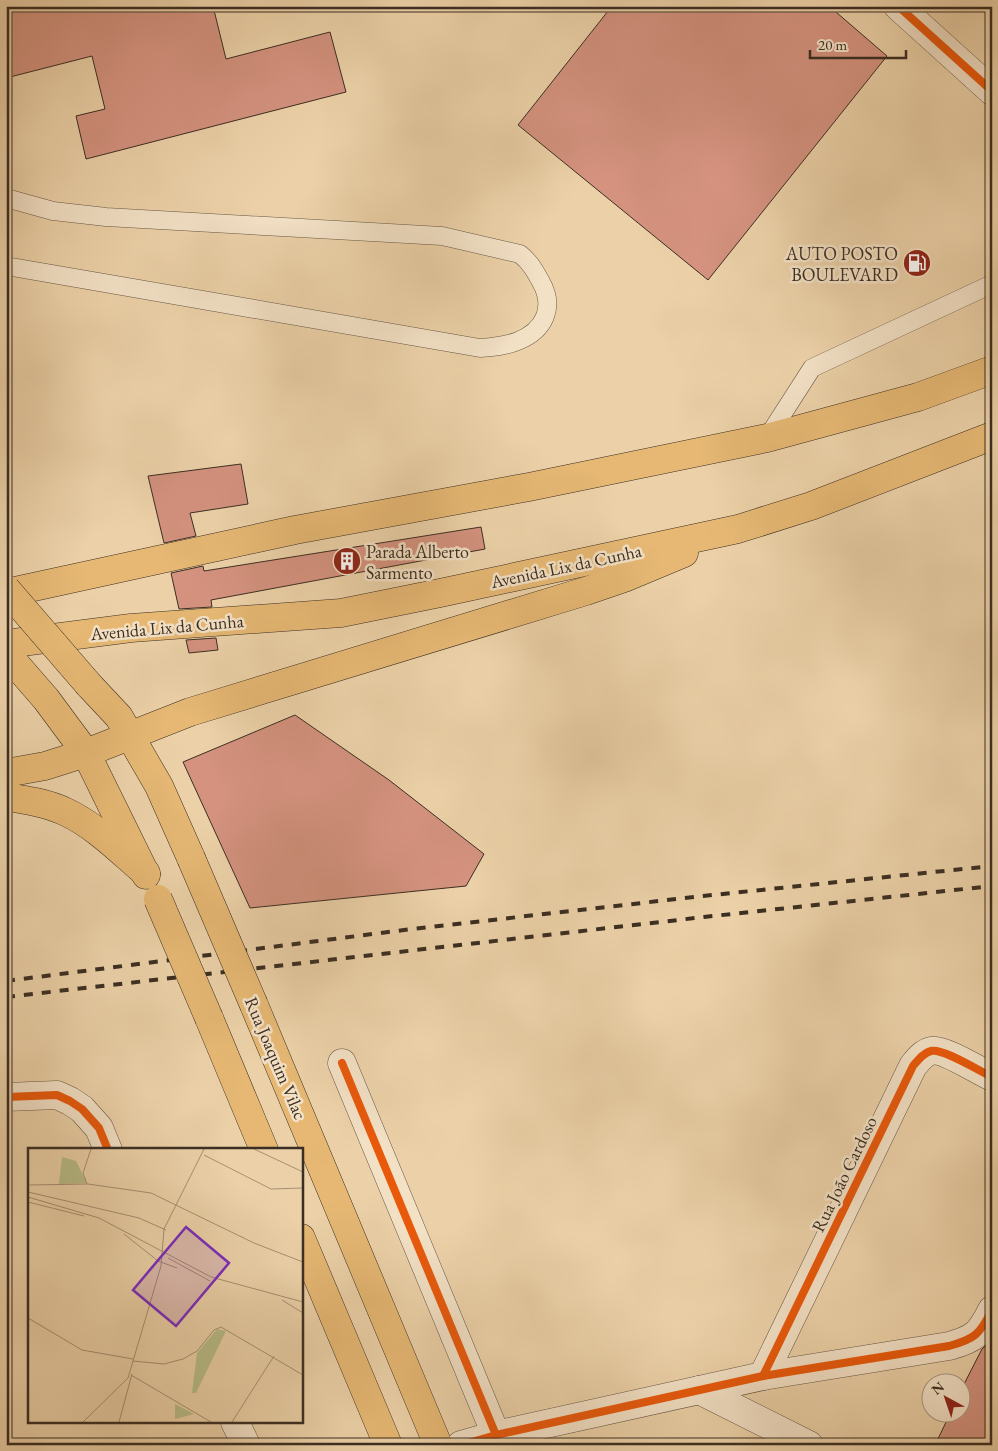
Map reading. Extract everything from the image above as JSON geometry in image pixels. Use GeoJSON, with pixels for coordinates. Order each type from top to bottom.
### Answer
{"type":"FeatureCollection","features":[{"type":"Feature","properties":{"kind":"main road"},"geometry":{"type":"LineString","coordinates":[[6,593],[295,530],[529,487],[767,438],[918,397],[992,370]]}},
{"type":"Feature","properties":{"kind":"main road","name":"Avenida Lix da Cunha"},"geometry":{"type":"LineString","coordinates":[[6,644],[131,628],[341,613],[440,593],[738,529],[812,506],[992,436]]}},
{"type":"Feature","properties":{"kind":"main road"},"geometry":{"type":"LineString","coordinates":[[6,773],[45,766],[86,753],[190,712],[586,591],[662,563],[738,529]]}},
{"type":"Feature","properties":{"kind":"main road","name":"Rua Joaquim Vilac"},"geometry":{"type":"LineString","coordinates":[[6,589],[119,717],[159,786],[254,1005],[438,1445]]}},
{"type":"Feature","properties":{"kind":"main road"},"geometry":{"type":"LineString","coordinates":[[6,653],[46,699],[86,753],[158,899],[263,1148]]}},
{"type":"Feature","properties":{"kind":"main road"},"geometry":{"type":"LineString","coordinates":[[6,797],[35,801],[66,812],[103,835],[146,873]]}},
{"type":"Feature","properties":{"kind":"main road"},"geometry":{"type":"LineString","coordinates":[[302,1240],[388,1445]]}},
{"type":"Feature","properties":{"kind":"street"},"geometry":{"type":"LineString","coordinates":[[898,6],[992,92]]}},
{"type":"Feature","properties":{"kind":"street","name":"Rua João Cardoso"},"geometry":{"type":"LineString","coordinates":[[763,1376],[913,1066],[924,1054],[932,1051],[943,1052],[992,1077]]}},
{"type":"Feature","properties":{"kind":"street"},"geometry":{"type":"LineString","coordinates":[[342,1063],[496,1435]]}},
{"type":"Feature","properties":{"kind":"street"},"geometry":{"type":"LineString","coordinates":[[6,1097],[57,1095],[70,1101],[82,1110],[98,1128],[107,1148]]}},
{"type":"Feature","properties":{"kind":"street"},"geometry":{"type":"LineString","coordinates":[[461,1445],[496,1435],[763,1376],[965,1342],[977,1334],[992,1310]]}},
{"type":"Feature","properties":{"kind":"street"},"geometry":{"type":"LineString","coordinates":[[699,1390],[809,1445]]}},
{"type":"Feature","properties":{"kind":"street"},"geometry":{"type":"LineString","coordinates":[[236,1424],[246,1445]]}},
{"type":"Feature","properties":{"kind":"lane"},"geometry":{"type":"LineString","coordinates":[[6,198],[53,211],[106,217],[442,236],[520,254],[527,260],[543,286],[548,303],[543,321],[532,333],[518,341],[500,346],[480,348],[6,266]]}},
{"type":"Feature","properties":{"kind":"lane"},"geometry":{"type":"LineString","coordinates":[[767,438],[812,368],[992,284]]}},
{"type":"Feature","properties":{"kind":"building"},"geometry":{"type":"Polygon","coordinates":[[[6,6],[213,6],[226,59],[330,32],[346,92],[86,159],[76,116],[105,109],[92,56],[6,78],[6,6]]]}},
{"type":"Feature","properties":{"kind":"building"},"geometry":{"type":"Polygon","coordinates":[[[612,6],[829,6],[887,56],[708,280],[518,125],[612,6]]]}},
{"type":"Feature","properties":{"kind":"building"},"geometry":{"type":"Polygon","coordinates":[[[241,464],[248,504],[190,513],[196,536],[164,543],[148,476],[241,464]]]}},
{"type":"Feature","properties":{"kind":"building"},"geometry":{"type":"Polygon","coordinates":[[[481,527],[485,549],[211,600],[212,607],[179,609],[171,573],[203,566],[204,571],[481,527]]]}},
{"type":"Feature","properties":{"kind":"building"},"geometry":{"type":"Polygon","coordinates":[[[216,638],[218,650],[189,653],[186,640],[216,638]]]}},
{"type":"Feature","properties":{"kind":"building"},"geometry":{"type":"Polygon","coordinates":[[[295,715],[389,780],[484,854],[466,886],[250,908],[183,762],[295,715]]]}},
{"type":"Feature","properties":{"kind":"building"},"geometry":{"type":"Polygon","coordinates":[[[992,1340],[992,1445],[935,1445],[945,1424],[970,1424],[969,1374],[982,1349],[992,1340]]]}},
{"type":"Feature","properties":{"kind":"railway"},"geometry":{"type":"LineString","coordinates":[[6,981],[404,930],[992,866]]}},
{"type":"Feature","properties":{"kind":"railway"},"geometry":{"type":"LineString","coordinates":[[6,997],[992,886]]}},
{"type":"Feature","properties":{"kind":"cycle path"},"geometry":{"type":"LineString","coordinates":[[898,6],[992,91]]}},
{"type":"Feature","properties":{"kind":"cycle path"},"geometry":{"type":"LineString","coordinates":[[763,1376],[913,1066],[926,1053],[937,1051],[952,1056],[992,1077]]}},
{"type":"Feature","properties":{"kind":"cycle path"},"geometry":{"type":"LineString","coordinates":[[342,1063],[496,1435]]}},
{"type":"Feature","properties":{"kind":"cycle path"},"geometry":{"type":"LineString","coordinates":[[6,1097],[57,1095],[70,1101],[82,1109],[99,1128],[107,1148]]}},
{"type":"Feature","properties":{"kind":"cycle path"},"geometry":{"type":"LineString","coordinates":[[461,1445],[496,1435],[763,1376],[949,1346],[965,1341],[976,1334],[984,1325],[992,1310]]}},
{"type":"Feature","properties":{"kind":"place","name":"AUTO POSTO BOULEVARD"},"geometry":{"type":"Point","coordinates":[917,263]}},
{"type":"Feature","properties":{"kind":"place","name":"Parada Alberto Sarmento"},"geometry":{"type":"Point","coordinates":[347,561]}}]}
